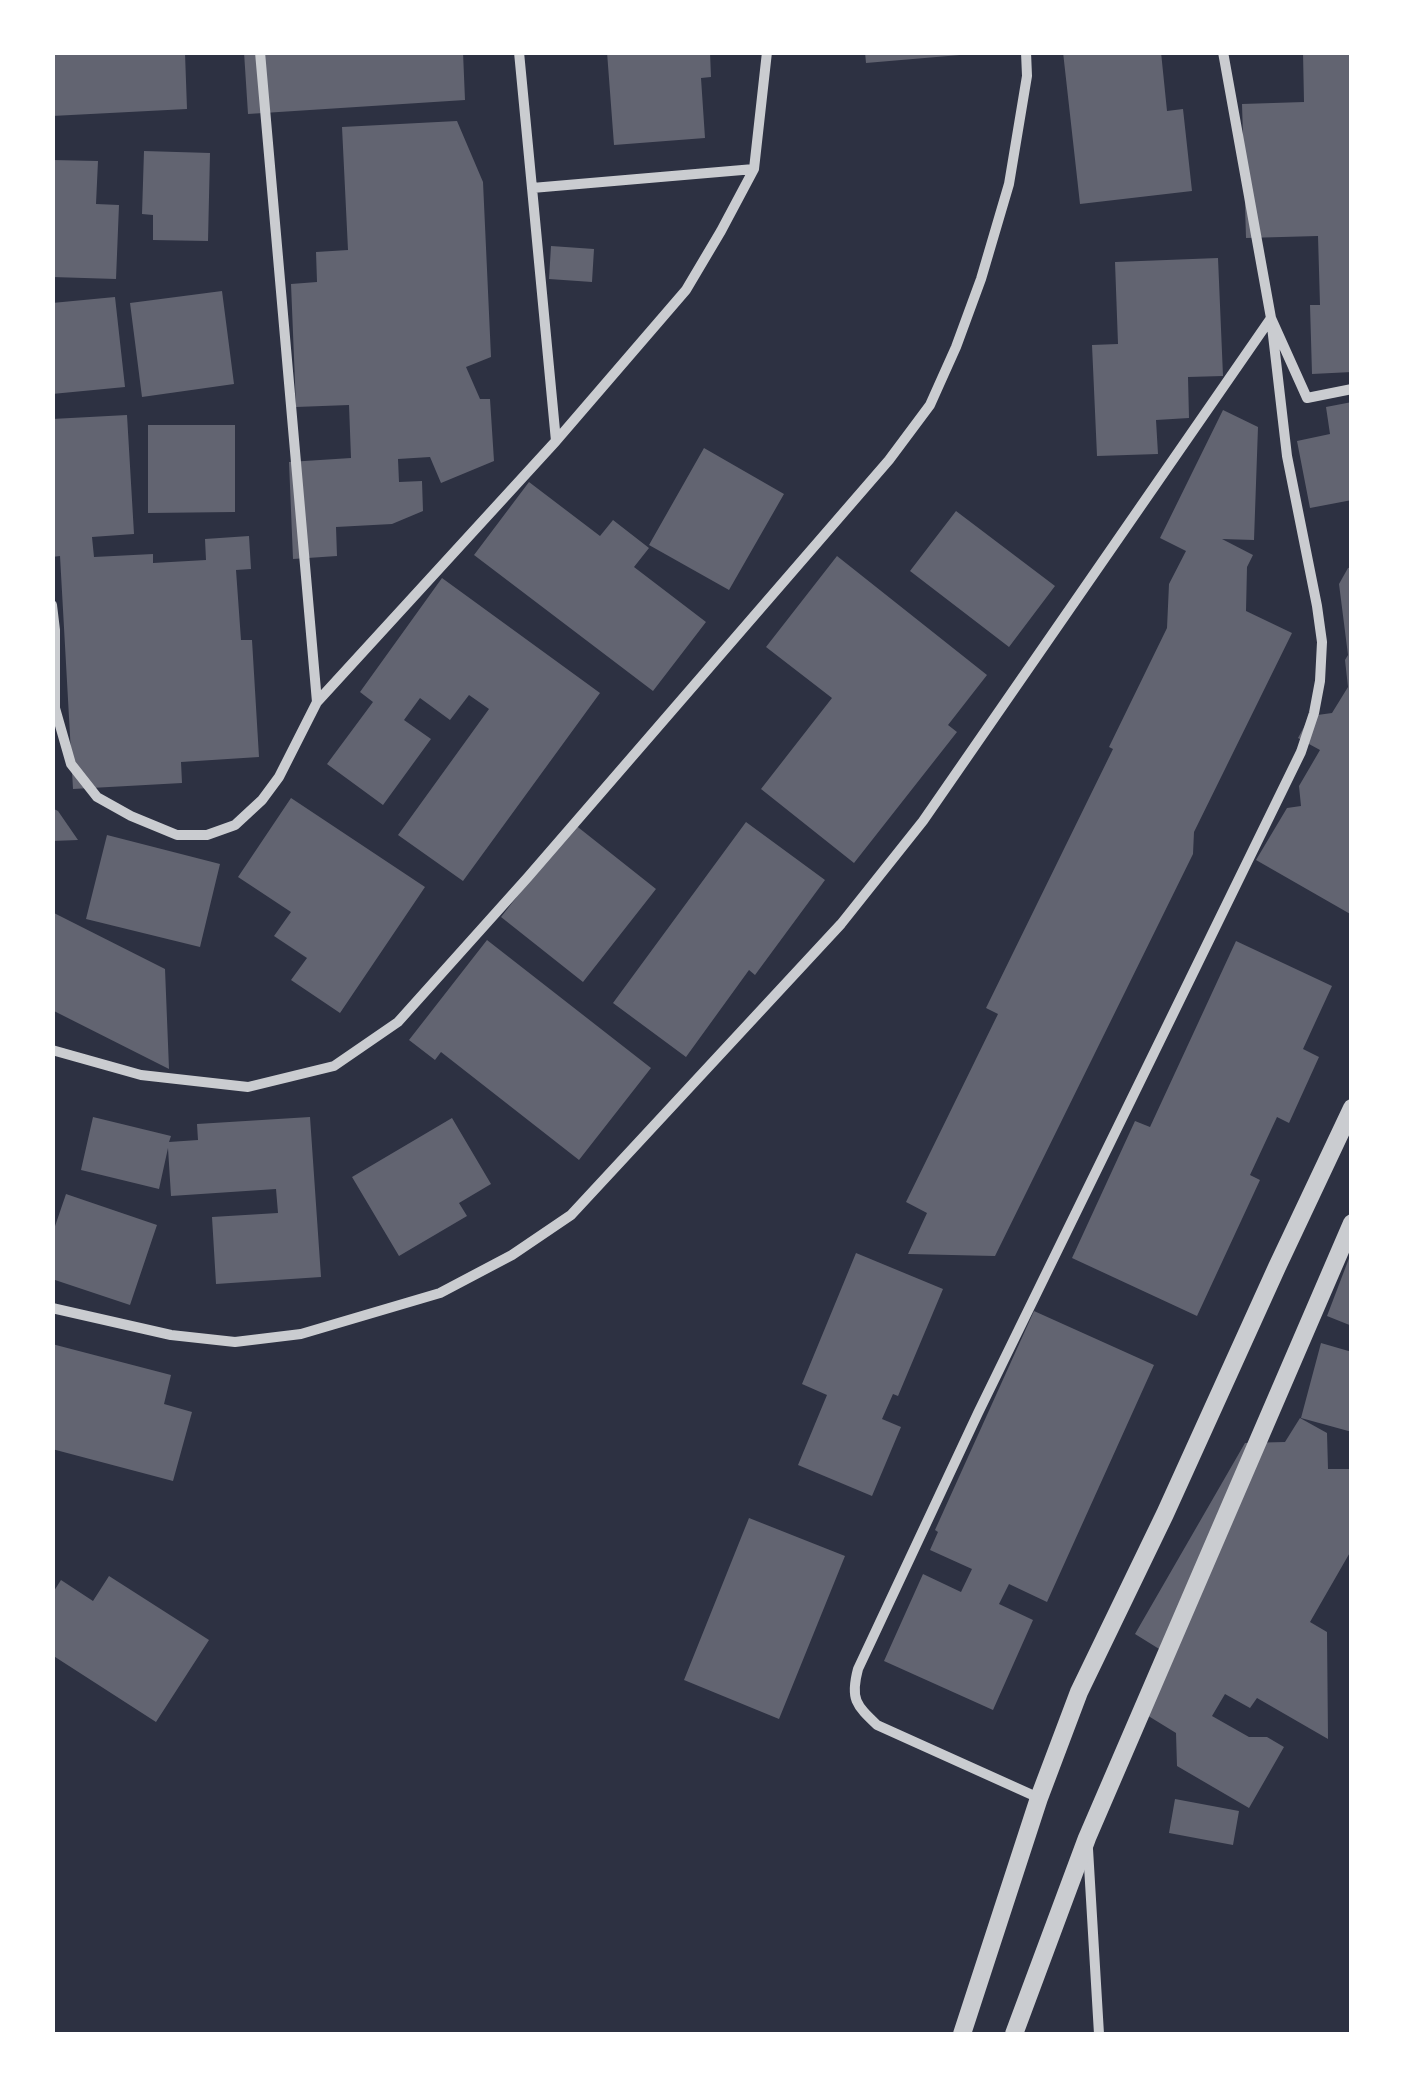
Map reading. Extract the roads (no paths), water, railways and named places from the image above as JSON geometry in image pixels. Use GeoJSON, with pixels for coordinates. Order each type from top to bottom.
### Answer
{"type":"FeatureCollection","features":[{"type":"Feature","properties":{"kind":"street"},"geometry":{"type":"LineString","coordinates":[[260,52],[316,702]]}},
{"type":"Feature","properties":{"kind":"street"},"geometry":{"type":"LineString","coordinates":[[518,52],[556,441]]}},
{"type":"Feature","properties":{"kind":"street"},"geometry":{"type":"LineString","coordinates":[[52,605],[56,708],[71,764],[97,797],[130,816],[177,834],[207,836],[236,825],[279,777],[316,702],[556,441],[686,290],[754,170],[767,52]]}},
{"type":"Feature","properties":{"kind":"street"},"geometry":{"type":"LineString","coordinates":[[52,1050],[141,1075],[248,1086],[334,1066],[398,1022],[889,460],[930,405],[981,279],[1009,184],[1027,76],[1026,52]]}},
{"type":"Feature","properties":{"kind":"street"},"geometry":{"type":"LineString","coordinates":[[1039,1798],[877,1724],[860,1708],[853,1689],[858,1670],[978,1413],[1301,752],[1314,712],[1322,642],[1318,606],[1287,456],[1271,318],[1223,52]]}},
{"type":"Feature","properties":{"kind":"street"},"geometry":{"type":"LineString","coordinates":[[532,188],[754,170]]}},
{"type":"Feature","properties":{"kind":"street"},"geometry":{"type":"LineString","coordinates":[[1271,318],[1307,398],[1352,390]]}},
{"type":"Feature","properties":{"kind":"street"},"geometry":{"type":"LineString","coordinates":[[52,1308],[171,1335],[236,1342],[301,1334],[440,1292],[512,1254],[571,1216],[841,924],[923,820],[1271,318]]}},
{"type":"Feature","properties":{"kind":"street"},"geometry":{"type":"LineString","coordinates":[[962,2034],[1039,1798],[1080,1692],[1352,1108]]}},
{"type":"Feature","properties":{"kind":"street"},"geometry":{"type":"LineString","coordinates":[[1014,2034],[1087,1838],[1352,1224]]}},
{"type":"Feature","properties":{"kind":"street"},"geometry":{"type":"LineString","coordinates":[[1087,1838],[1099,2034]]}}]}
